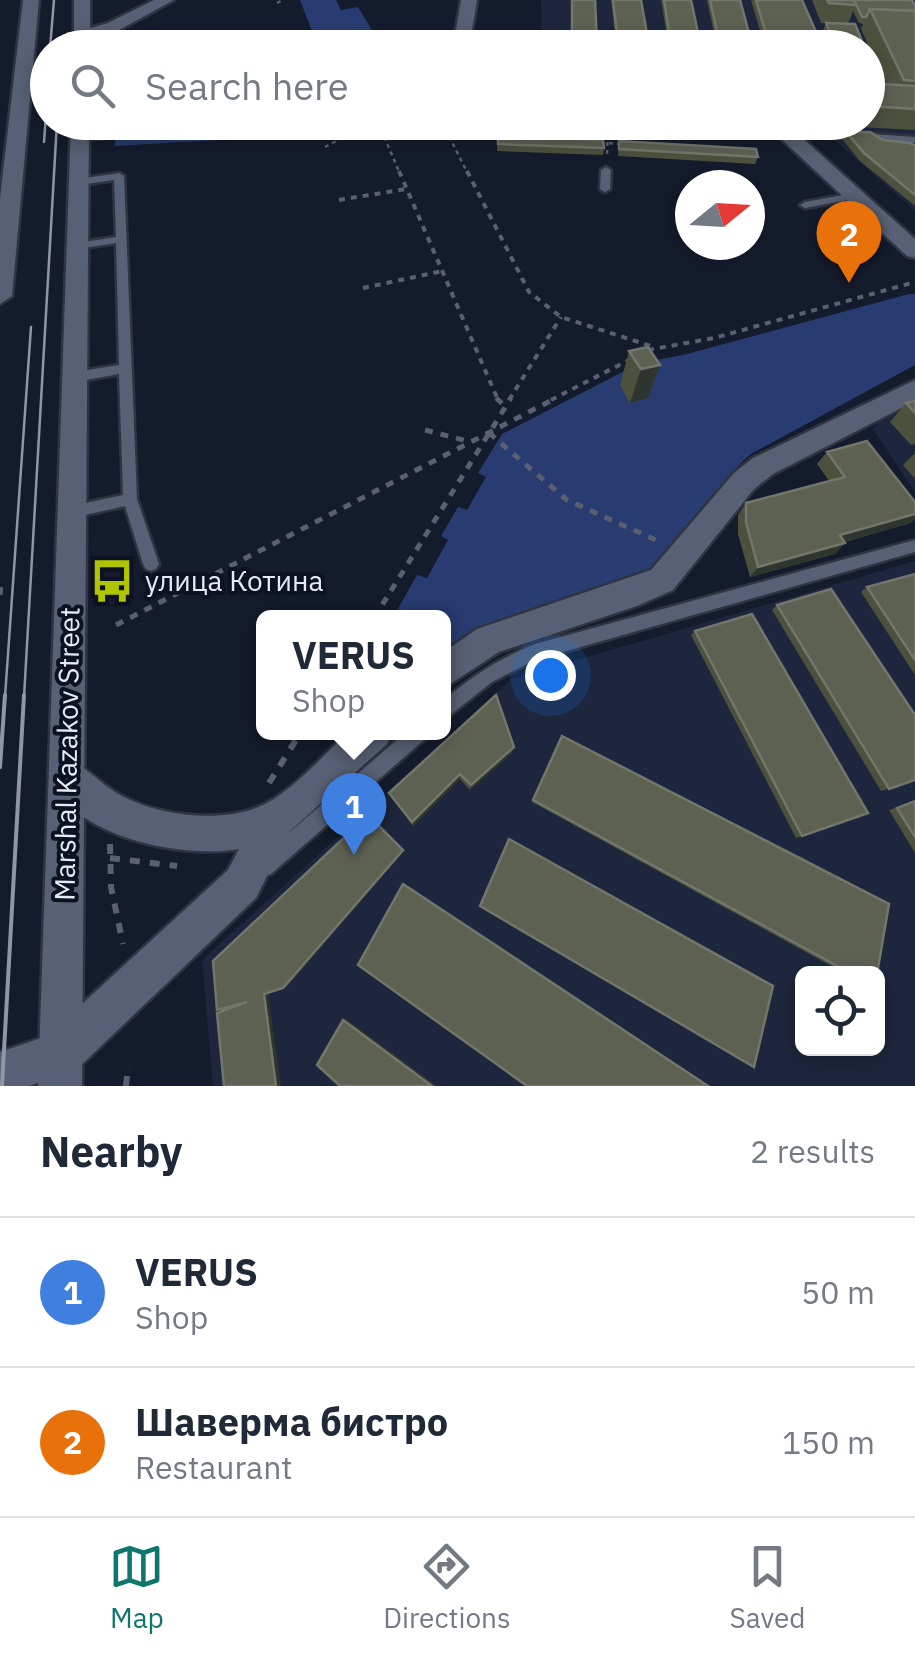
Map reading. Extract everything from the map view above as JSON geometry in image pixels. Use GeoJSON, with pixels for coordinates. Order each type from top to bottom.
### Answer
{"type":"FeatureCollection","features":[{"type":"Feature","properties":{"kind":"street"},"geometry":{"type":"LineString","coordinates":[[0,296],[9,125],[31,0]]}},
{"type":"Feature","properties":{"kind":"street"},"geometry":{"type":"LineString","coordinates":[[82,0],[82,30]]}},
{"type":"Feature","properties":{"kind":"street"},"geometry":{"type":"LineString","coordinates":[[105,30],[166,0]]}},
{"type":"Feature","properties":{"kind":"street"},"geometry":{"type":"LineString","coordinates":[[463,30],[469,0]]}},
{"type":"Feature","properties":{"kind":"street","name":"Marshal Kazakov Street"},"geometry":{"type":"LineString","coordinates":[[61,1069],[80,140]]}},
{"type":"Feature","properties":{"kind":"street"},"geometry":{"type":"LineString","coordinates":[[792,140],[915,251]]}},
{"type":"Feature","properties":{"kind":"street"},"geometry":{"type":"LineString","coordinates":[[451,667],[489,640],[637,592],[662,580],[744,481],[763,466],[915,390]]}},
{"type":"Feature","properties":{"kind":"street"},"geometry":{"type":"LineString","coordinates":[[67,777],[109,810],[152,826],[196,833],[225,832],[269,807],[363,740]]}},
{"type":"Feature","properties":{"kind":"street"},"geometry":{"type":"LineString","coordinates":[[0,1074],[61,1069],[242,884],[269,807]]}},
{"type":"Feature","properties":{"kind":"lane"},"geometry":{"type":"LineString","coordinates":[[885,138],[915,140]]}},
{"type":"Feature","properties":{"kind":"lane"},"geometry":{"type":"LineString","coordinates":[[605,189],[606,164]]}},
{"type":"Feature","properties":{"kind":"lane"},"geometry":{"type":"LineString","coordinates":[[79,182],[120,176],[130,499],[151,564]]}},
{"type":"Feature","properties":{"kind":"lane"},"geometry":{"type":"LineString","coordinates":[[806,204],[855,196]]}},
{"type":"Feature","properties":{"kind":"lane"},"geometry":{"type":"LineString","coordinates":[[77,246],[122,239]]}},
{"type":"Feature","properties":{"kind":"lane"},"geometry":{"type":"LineString","coordinates":[[74,377],[126,368]]}},
{"type":"Feature","properties":{"kind":"lane"},"geometry":{"type":"LineString","coordinates":[[72,512],[130,499]]}},
{"type":"Feature","properties":{"kind":"lane"},"geometry":{"type":"LineString","coordinates":[[451,705],[479,679],[506,662],[534,652],[915,546]]}},
{"type":"Feature","properties":{"kind":"lane"},"geometry":{"type":"LineString","coordinates":[[242,884],[305,835],[411,740]]}},
{"type":"Feature","properties":{"kind":"path"},"geometry":{"type":"LineString","coordinates":[[277,2],[283,0]]}},
{"type":"Feature","properties":{"kind":"path"},"geometry":{"type":"LineString","coordinates":[[325,147],[335,140]]}},
{"type":"Feature","properties":{"kind":"path"},"geometry":{"type":"LineString","coordinates":[[383,140],[495,398],[506,407]]}},
{"type":"Feature","properties":{"kind":"path"},"geometry":{"type":"LineString","coordinates":[[451,140],[529,292],[561,318],[654,347]]}},
{"type":"Feature","properties":{"kind":"path"},"geometry":{"type":"LineString","coordinates":[[606,164],[607,140]]}},
{"type":"Feature","properties":{"kind":"path"},"geometry":{"type":"LineString","coordinates":[[589,142],[625,144]]}},
{"type":"Feature","properties":{"kind":"path"},"geometry":{"type":"LineString","coordinates":[[339,200],[406,189]]}},
{"type":"Feature","properties":{"kind":"path"},"geometry":{"type":"LineString","coordinates":[[363,288],[443,272]]}},
{"type":"Feature","properties":{"kind":"path"},"geometry":{"type":"LineString","coordinates":[[116,625],[654,347],[714,338],[915,282]]}},
{"type":"Feature","properties":{"kind":"path"},"geometry":{"type":"LineString","coordinates":[[379,610],[561,318]]}},
{"type":"Feature","properties":{"kind":"path"},"geometry":{"type":"LineString","coordinates":[[426,430],[471,442]]}},
{"type":"Feature","properties":{"kind":"path"},"geometry":{"type":"LineString","coordinates":[[489,433],[567,500],[672,547]]}},
{"type":"Feature","properties":{"kind":"path"},"geometry":{"type":"LineString","coordinates":[[0,595],[1,584]]}},
{"type":"Feature","properties":{"kind":"path"},"geometry":{"type":"LineString","coordinates":[[269,807],[298,740]]}},
{"type":"Feature","properties":{"kind":"path"},"geometry":{"type":"LineString","coordinates":[[110,831],[111,887],[123,944]]}},
{"type":"Feature","properties":{"kind":"path"},"geometry":{"type":"LineString","coordinates":[[126,1086],[128,1066]]}},
{"type":"Feature","properties":{"kind":"shaded area"},"geometry":{"type":"Polygon","coordinates":[[[300,0],[336,0],[341,10],[358,7],[372,30],[311,30],[300,0]]]}},
{"type":"Feature","properties":{"kind":"shaded area"},"geometry":{"type":"Polygon","coordinates":[[[541,0],[915,0],[915,211],[834,140],[885,140],[885,30],[542,30],[541,0]]]}},
{"type":"Feature","properties":{"kind":"shaded area"},"geometry":{"type":"Polygon","coordinates":[[[116,140],[216,140],[114,146],[116,140]]]}},
{"type":"Feature","properties":{"kind":"shaded area"},"geometry":{"type":"Polygon","coordinates":[[[915,294],[915,365],[751,454],[669,552],[644,574],[490,624],[451,646],[451,610],[397,610],[417,575],[427,578],[448,540],[441,536],[458,507],[467,510],[486,477],[478,473],[502,434],[640,363],[915,294]]]}},
{"type":"Feature","properties":{"kind":"shaded area"},"geometry":{"type":"Polygon","coordinates":[[[915,403],[915,492],[873,429],[884,416],[915,403]]]}},
{"type":"Feature","properties":{"kind":"shaded area"},"geometry":{"type":"Polygon","coordinates":[[[915,561],[915,1086],[213,1086],[202,960],[445,740],[451,740],[451,734],[512,679],[915,561]]]}},
{"type":"Feature","properties":{"kind":"building"},"geometry":{"type":"Polygon","coordinates":[[[572,0],[595,0],[596,30],[572,30],[572,0]]]}},
{"type":"Feature","properties":{"kind":"building"},"geometry":{"type":"Polygon","coordinates":[[[613,0],[641,0],[646,30],[616,30],[613,0]]]}},
{"type":"Feature","properties":{"kind":"building"},"geometry":{"type":"Polygon","coordinates":[[[664,0],[691,0],[697,30],[669,30],[664,0]]]}},
{"type":"Feature","properties":{"kind":"building"},"geometry":{"type":"Polygon","coordinates":[[[710,0],[740,0],[748,30],[717,30],[710,0]]]}},
{"type":"Feature","properties":{"kind":"building"},"geometry":{"type":"Polygon","coordinates":[[[756,0],[802,0],[815,30],[765,30],[756,0]]]}},
{"type":"Feature","properties":{"kind":"building"},"geometry":{"type":"Polygon","coordinates":[[[827,0],[854,0],[856,5],[829,3],[827,0]]]}},
{"type":"Feature","properties":{"kind":"building"},"geometry":{"type":"Polygon","coordinates":[[[854,0],[912,0],[915,11],[870,9],[862,17],[854,0]]]}},
{"type":"Feature","properties":{"kind":"building"},"geometry":{"type":"Polygon","coordinates":[[[870,9],[915,11],[915,81],[904,80],[885,40],[885,30],[880,30],[870,9]]]}},
{"type":"Feature","properties":{"kind":"building"},"geometry":{"type":"Polygon","coordinates":[[[826,23],[855,24],[858,30],[829,30],[826,23]]]}},
{"type":"Feature","properties":{"kind":"building"},"geometry":{"type":"Polygon","coordinates":[[[885,84],[915,86],[915,109],[885,107],[885,84]]]}},
{"type":"Feature","properties":{"kind":"building"},"geometry":{"type":"Polygon","coordinates":[[[498,140],[603,140],[604,148],[498,144],[498,140]]]}},
{"type":"Feature","properties":{"kind":"building"},"geometry":{"type":"Polygon","coordinates":[[[853,140],[915,146],[915,195],[853,140]]]}},
{"type":"Feature","properties":{"kind":"building"},"geometry":{"type":"Polygon","coordinates":[[[619,141],[756,149],[758,157],[619,149],[619,141]]]}},
{"type":"Feature","properties":{"kind":"building"},"geometry":{"type":"Polygon","coordinates":[[[648,347],[660,365],[641,369],[629,351],[648,347]]]}},
{"type":"Feature","properties":{"kind":"building"},"geometry":{"type":"Polygon","coordinates":[[[867,441],[915,502],[915,514],[840,535],[845,543],[758,567],[746,522],[746,503],[845,477],[827,452],[867,441]]]}},
{"type":"Feature","properties":{"kind":"building"},"geometry":{"type":"Polygon","coordinates":[[[915,574],[915,660],[867,587],[915,574]]]}},
{"type":"Feature","properties":{"kind":"building"},"geometry":{"type":"Polygon","coordinates":[[[831,589],[915,715],[915,780],[889,789],[777,605],[831,589]]]}},
{"type":"Feature","properties":{"kind":"building"},"geometry":{"type":"Polygon","coordinates":[[[752,614],[868,813],[802,836],[695,631],[752,614]]]}},
{"type":"Feature","properties":{"kind":"building"},"geometry":{"type":"Polygon","coordinates":[[[496,695],[514,747],[471,785],[460,774],[412,822],[389,793],[496,695]]]}},
{"type":"Feature","properties":{"kind":"building"},"geometry":{"type":"Polygon","coordinates":[[[562,736],[889,904],[878,966],[837,966],[533,800],[562,736]]]}},
{"type":"Feature","properties":{"kind":"building"},"geometry":{"type":"Polygon","coordinates":[[[915,801],[915,837],[897,808],[915,801]]]}},
{"type":"Feature","properties":{"kind":"building"},"geometry":{"type":"Polygon","coordinates":[[[368,815],[403,850],[283,988],[264,994],[276,1086],[224,1086],[217,1013],[247,1002],[217,1010],[213,961],[368,815]]]}},
{"type":"Feature","properties":{"kind":"building"},"geometry":{"type":"Polygon","coordinates":[[[509,839],[773,986],[754,1067],[480,906],[509,839]]]}},
{"type":"Feature","properties":{"kind":"building"},"geometry":{"type":"Polygon","coordinates":[[[403,884],[708,1086],[527,1086],[358,965],[403,884]]]}},
{"type":"Feature","properties":{"kind":"building"},"geometry":{"type":"Polygon","coordinates":[[[343,1020],[432,1086],[339,1086],[317,1065],[343,1020]]]}},
{"type":"Feature","properties":{"kind":"tram line"},"geometry":{"type":"LineString","coordinates":[[52,30],[54,0]]}},
{"type":"Feature","properties":{"kind":"tram line"},"geometry":{"type":"LineString","coordinates":[[24,697],[56,140]]}},
{"type":"Feature","properties":{"kind":"tram line"},"geometry":{"type":"LineString","coordinates":[[5,697],[31,327]]}},
{"type":"Feature","properties":{"kind":"tram line"},"geometry":{"type":"LineString","coordinates":[[0,767],[5,695]]}},
{"type":"Feature","properties":{"kind":"tram line"},"geometry":{"type":"LineString","coordinates":[[2,1086],[24,695]]}},
{"type":"Feature","properties":{"kind":"place","name":"Шаверма бистро"},"geometry":{"type":"Point","coordinates":[849,283]}},
{"type":"Feature","properties":{"kind":"place","name":"улица Котина"},"geometry":{"type":"Point","coordinates":[112,581]}},
{"type":"Feature","properties":{"kind":"place","name":"VERUS"},"geometry":{"type":"Point","coordinates":[354,855]}}]}
